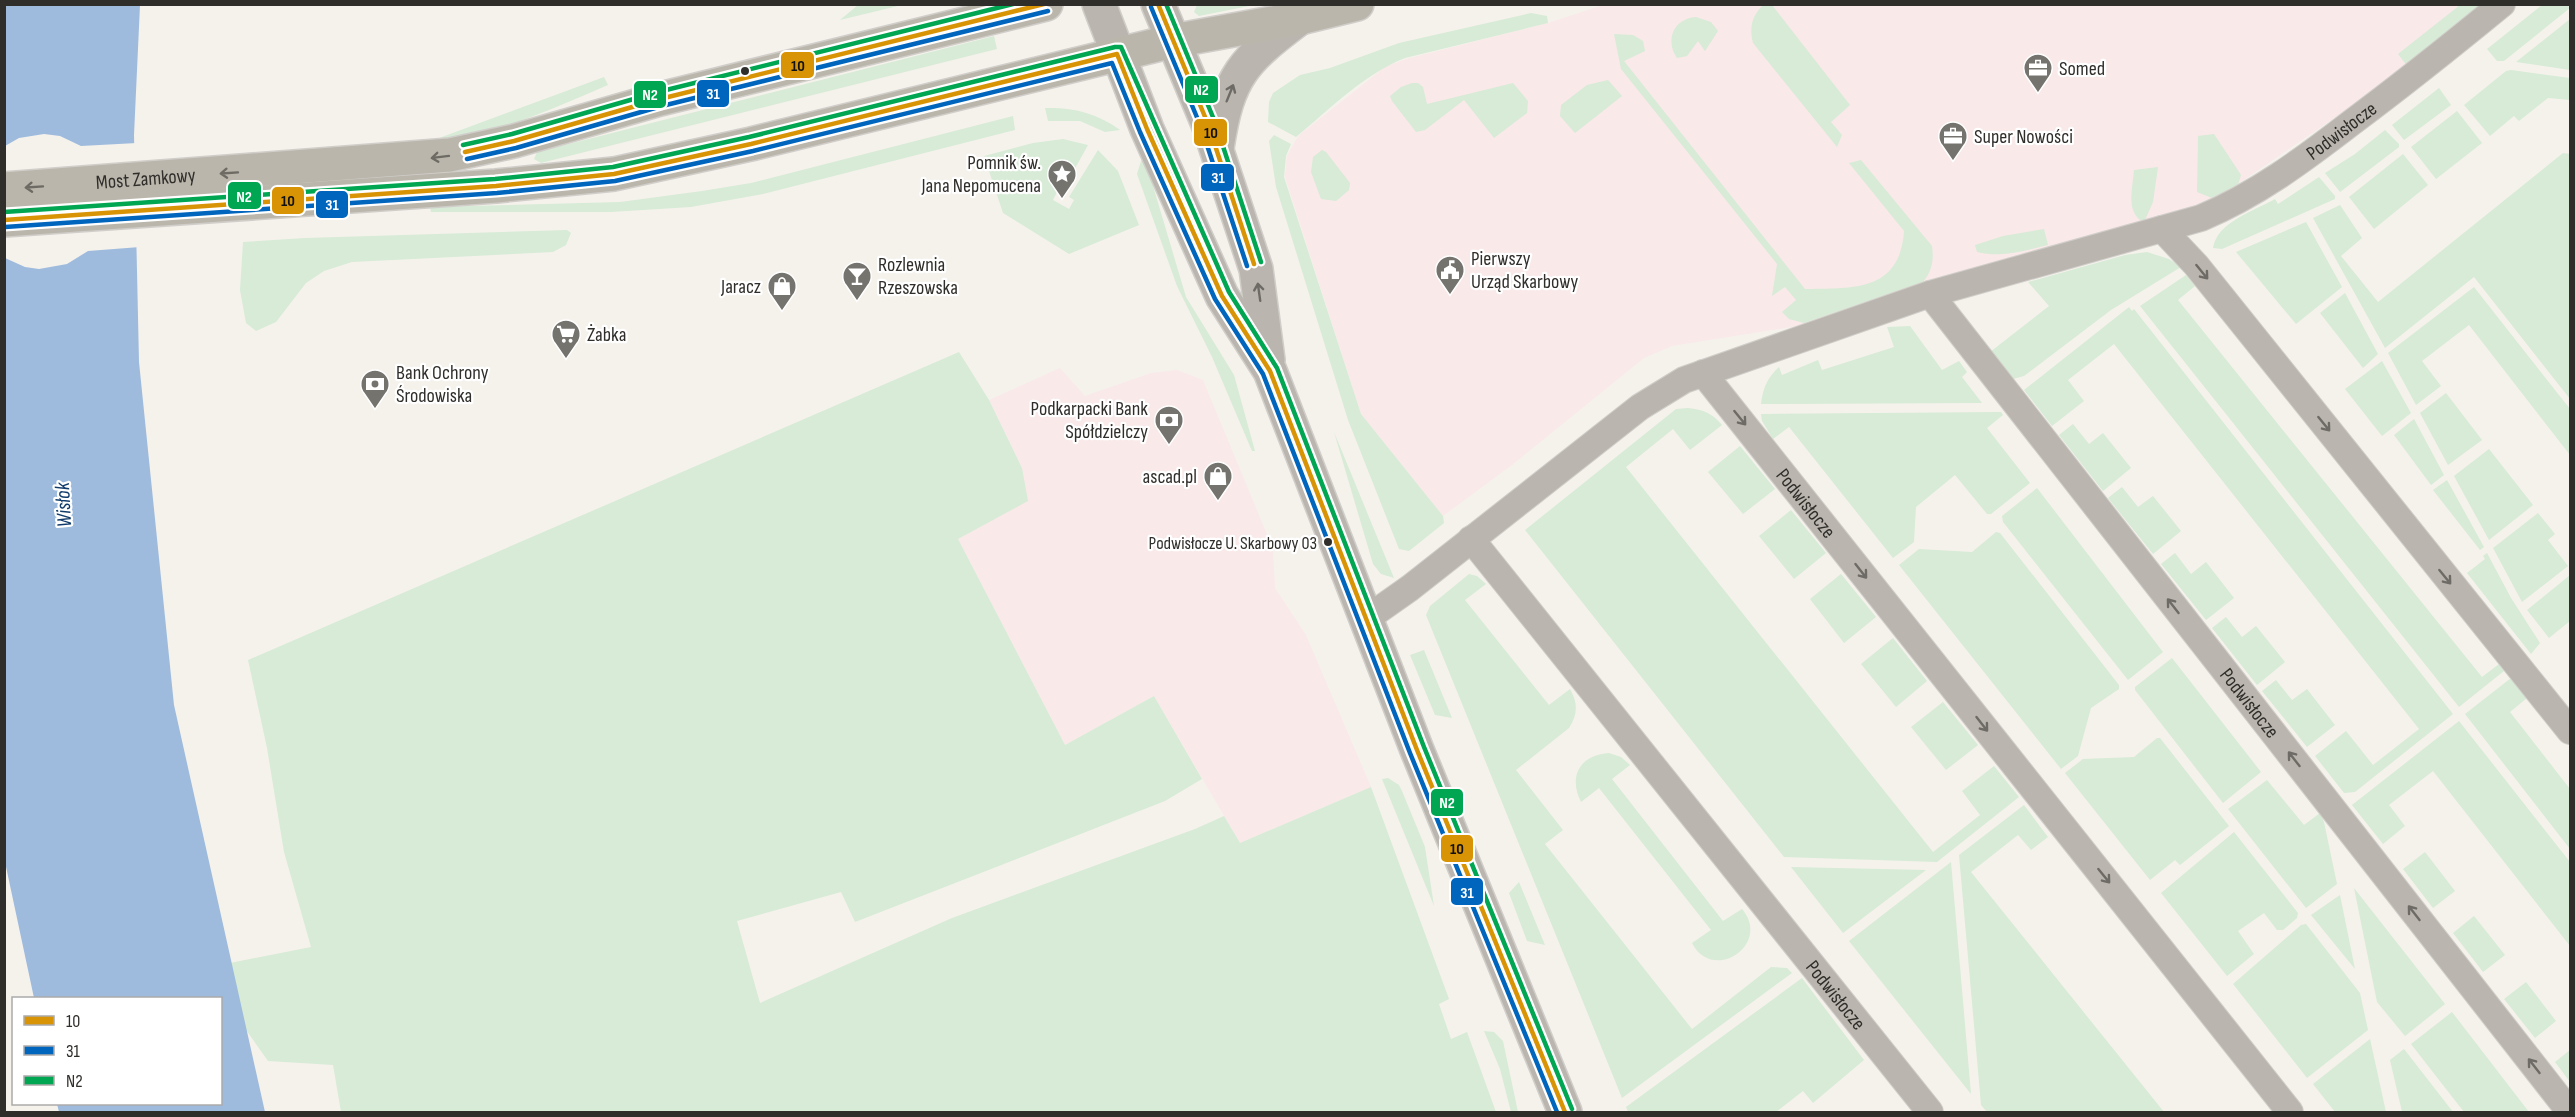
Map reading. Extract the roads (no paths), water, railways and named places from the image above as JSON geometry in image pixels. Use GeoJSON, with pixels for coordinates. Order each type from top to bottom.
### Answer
{"type":"FeatureCollection","features":[{"type":"Feature","properties":{"kind":"main road"},"geometry":{"type":"LineString","coordinates":[[289,185],[450,156],[514,141],[660,99],[1046,4]]}},
{"type":"Feature","properties":{"kind":"main road"},"geometry":{"type":"LineString","coordinates":[[289,185],[496,186],[614,174],[740,146],[1173,41],[1300,18],[1357,4]]}},
{"type":"Feature","properties":{"kind":"main road","name":"Most Zamkowy"},"geometry":{"type":"LineString","coordinates":[[4,189],[289,185]]}},
{"type":"Feature","properties":{"kind":"main road","name":"Most Zamkowy"},"geometry":{"type":"LineString","coordinates":[[4,220],[289,185]]}},
{"type":"Feature","properties":{"kind":"street"},"geometry":{"type":"LineString","coordinates":[[1099,4],[1150,136],[1222,296],[1270,370],[1417,750],[1565,1113]]}},
{"type":"Feature","properties":{"kind":"street"},"geometry":{"type":"LineString","coordinates":[[1158,4],[1217,150],[1256,269],[1270,370]]}},
{"type":"Feature","properties":{"kind":"street","name":"Podwisłocze"},"geometry":{"type":"LineString","coordinates":[[1366,619],[1410,588],[1640,407],[1683,380],[1930,294],[2210,215],[2262,188],[2398,88],[2502,4]]}},
{"type":"Feature","properties":{"kind":"street"},"geometry":{"type":"LineString","coordinates":[[1217,150],[1226,102],[1242,68],[1258,51],[1300,18]]}},
{"type":"Feature","properties":{"kind":"street"},"geometry":{"type":"LineString","coordinates":[[2162,229],[2196,265],[2571,731]]}},
{"type":"Feature","properties":{"kind":"street","name":"Podwisłocze"},"geometry":{"type":"LineString","coordinates":[[1930,294],[2570,1113]]}},
{"type":"Feature","properties":{"kind":"street","name":"Podwisłocze"},"geometry":{"type":"LineString","coordinates":[[1703,372],[2290,1113]]}},
{"type":"Feature","properties":{"kind":"street","name":"Podwisłocze"},"geometry":{"type":"LineString","coordinates":[[1471,539],[1930,1113]]}},
{"type":"Feature","properties":{"kind":"water","name":"Wisłok"},"geometry":{"type":"Polygon","coordinates":[[[4,5],[140,5],[134,135],[139,362],[174,705],[265,1112],[59,1112],[57,1105],[222,1105],[222,997],[34,997],[5,862],[4,5]]]}},
{"type":"Feature","properties":{"kind":"place","name":"Somed"},"geometry":{"type":"Point","coordinates":[2038,94]}},
{"type":"Feature","properties":{"kind":"place","name":"Super Nowości"},"geometry":{"type":"Point","coordinates":[1953,162]}},
{"type":"Feature","properties":{"kind":"place","name":"Pomnik św. Jana Nepomucena"},"geometry":{"type":"Point","coordinates":[1062,200]}},
{"type":"Feature","properties":{"kind":"place","name":"Pierwszy Urząd Skarbowy"},"geometry":{"type":"Point","coordinates":[1450,296]}},
{"type":"Feature","properties":{"kind":"place","name":"Rozlewnia Rzeszowska"},"geometry":{"type":"Point","coordinates":[857,302]}},
{"type":"Feature","properties":{"kind":"place","name":"Jaracz"},"geometry":{"type":"Point","coordinates":[782,312]}},
{"type":"Feature","properties":{"kind":"place","name":"Żabka"},"geometry":{"type":"Point","coordinates":[566,360]}},
{"type":"Feature","properties":{"kind":"place","name":"Bank Ochrony Środowiska"},"geometry":{"type":"Point","coordinates":[375,410]}},
{"type":"Feature","properties":{"kind":"place","name":"Podkarpacki Bank Spółdzielczy"},"geometry":{"type":"Point","coordinates":[1169,446]}},
{"type":"Feature","properties":{"kind":"place","name":"ascad.pl"},"geometry":{"type":"Point","coordinates":[1218,502]}},
{"type":"Feature","properties":{"kind":"place","name":"Podwisłocze U. Skarbowy 03"},"geometry":{"type":"Point","coordinates":[1328,542]}}]}
